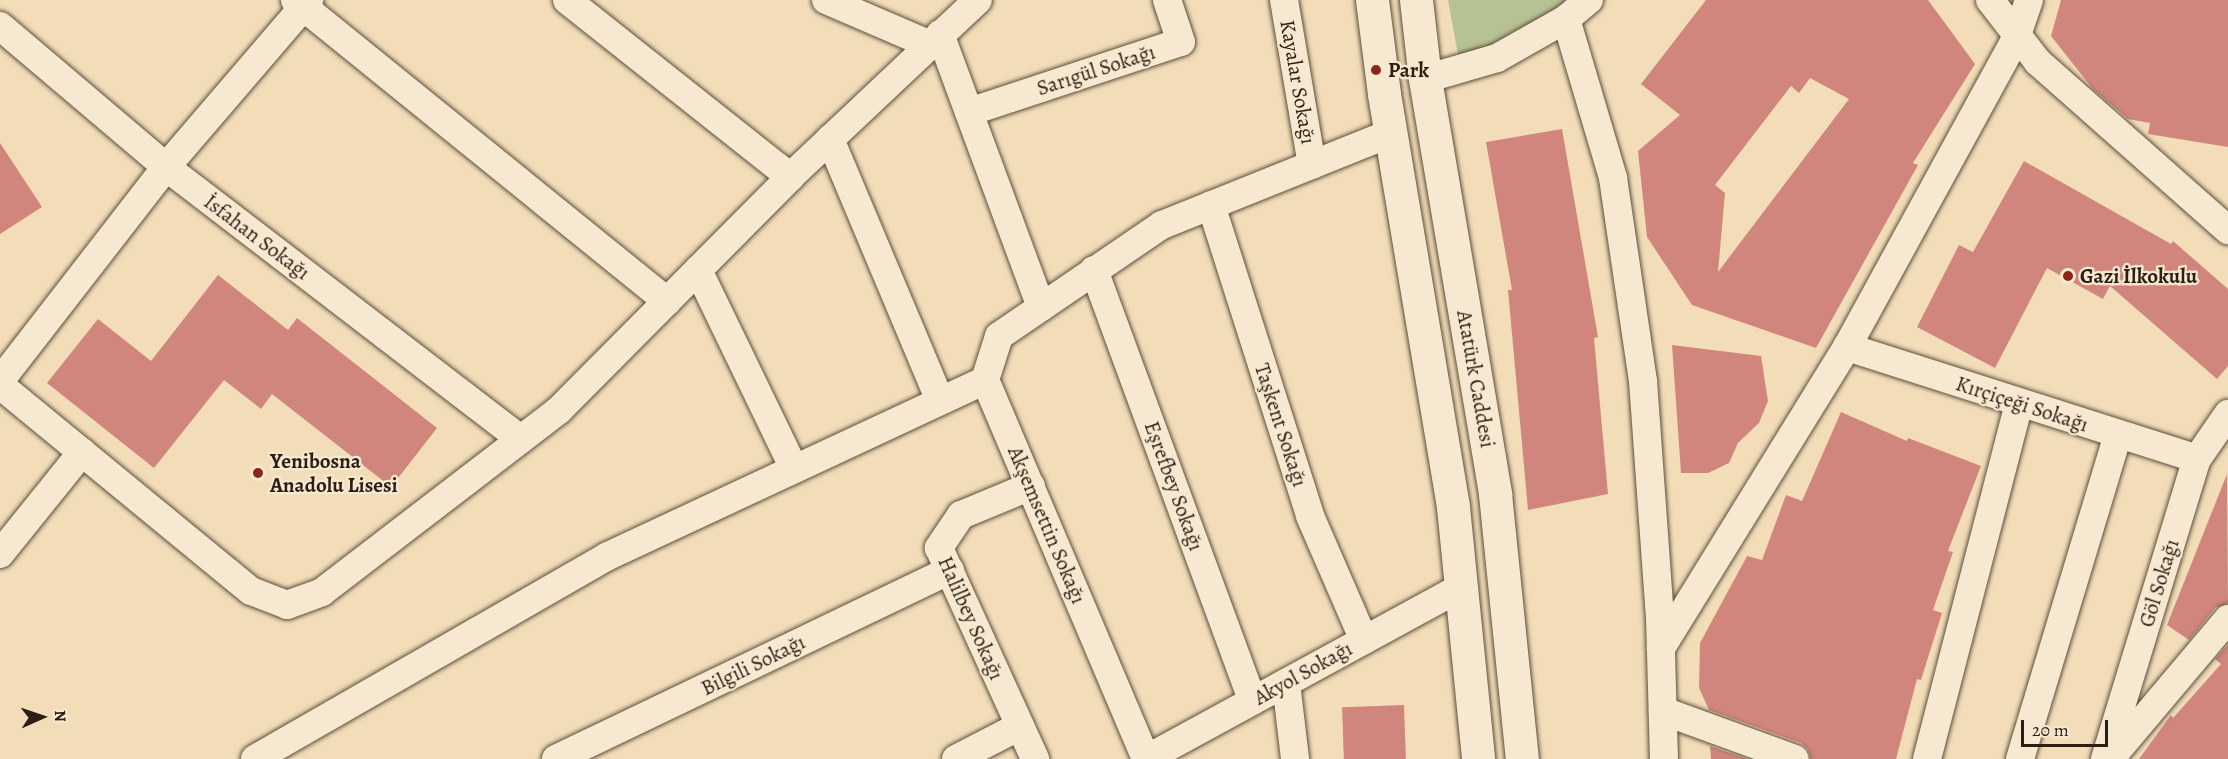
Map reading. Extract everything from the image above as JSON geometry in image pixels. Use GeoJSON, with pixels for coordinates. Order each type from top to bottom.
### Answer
{"type":"FeatureCollection","features":[{"type":"Feature","properties":{"kind":"main road"},"geometry":{"type":"LineString","coordinates":[[1372,0],[1391,133],[1453,507],[1478,759]]}},
{"type":"Feature","properties":{"kind":"main road","name":"Atatürk Caddesi"},"geometry":{"type":"LineString","coordinates":[[1416,0],[1425,79],[1495,494],[1522,759]]}},
{"type":"Feature","properties":{"kind":"street"},"geometry":{"type":"LineString","coordinates":[[567,0],[790,177]]}},
{"type":"Feature","properties":{"kind":"street"},"geometry":{"type":"LineString","coordinates":[[825,0],[934,39],[969,112],[1041,307]]}},
{"type":"Feature","properties":{"kind":"street"},"geometry":{"type":"LineString","coordinates":[[667,301],[302,2],[166,167],[0,383],[251,591],[287,605],[322,592],[559,410],[790,177],[977,0]]}},
{"type":"Feature","properties":{"kind":"street","name":"Sarıgül Sokağı"},"geometry":{"type":"LineString","coordinates":[[969,112],[1181,42],[1167,0]]}},
{"type":"Feature","properties":{"kind":"street","name":"Kayalar Sokağı"},"geometry":{"type":"LineString","coordinates":[[1284,0],[1312,165]]}},
{"type":"Feature","properties":{"kind":"street"},"geometry":{"type":"LineString","coordinates":[[1425,79],[1497,58],[1566,19],[1589,0]]}},
{"type":"Feature","properties":{"kind":"street"},"geometry":{"type":"LineString","coordinates":[[1990,0],[2016,38],[2083,104],[2228,230]]}},
{"type":"Feature","properties":{"kind":"street"},"geometry":{"type":"LineString","coordinates":[[1661,648],[1847,347],[2016,38],[2029,0]]}},
{"type":"Feature","properties":{"kind":"street"},"geometry":{"type":"LineString","coordinates":[[1566,19],[1613,178],[1643,381],[1661,648],[1664,759]]}},
{"type":"Feature","properties":{"kind":"street","name":"İsfahan Sokağı"},"geometry":{"type":"LineString","coordinates":[[0,26],[166,167],[521,439]]}},
{"type":"Feature","properties":{"kind":"street"},"geometry":{"type":"LineString","coordinates":[[255,759],[606,557],[985,380],[999,336],[1162,225],[1391,133]]}},
{"type":"Feature","properties":{"kind":"street"},"geometry":{"type":"LineString","coordinates":[[830,139],[940,401]]}},
{"type":"Feature","properties":{"kind":"street","name":"Taşkent Sokağı"},"geometry":{"type":"LineString","coordinates":[[1211,205],[1310,516],[1364,640]]}},
{"type":"Feature","properties":{"kind":"street"},"geometry":{"type":"LineString","coordinates":[[698,270],[794,469]]}},
{"type":"Feature","properties":{"kind":"street","name":"Eşrefbey Sokağı"},"geometry":{"type":"LineString","coordinates":[[1094,270],[1253,701]]}},
{"type":"Feature","properties":{"kind":"street","name":"Kırçiçeği Sokağı"},"geometry":{"type":"LineString","coordinates":[[1847,347],[2019,404],[2198,459]]}},
{"type":"Feature","properties":{"kind":"street","name":"Akşemsettin Sokağı"},"geometry":{"type":"LineString","coordinates":[[985,380],[1146,759]]}},
{"type":"Feature","properties":{"kind":"street"},"geometry":{"type":"LineString","coordinates":[[1927,759],[2019,404]]}},
{"type":"Feature","properties":{"kind":"street","name":"Göl Sokağı"},"geometry":{"type":"LineString","coordinates":[[2105,759],[2198,459],[2228,414]]}},
{"type":"Feature","properties":{"kind":"street"},"geometry":{"type":"LineString","coordinates":[[2020,759],[2118,435]]}},
{"type":"Feature","properties":{"kind":"street"},"geometry":{"type":"LineString","coordinates":[[0,554],[82,452]]}},
{"type":"Feature","properties":{"kind":"street","name":"Halilbey Sokağı"},"geometry":{"type":"LineString","coordinates":[[1030,486],[961,515],[939,548],[1035,759]]}},
{"type":"Feature","properties":{"kind":"street","name":"Bilgili Sokağı"},"geometry":{"type":"LineString","coordinates":[[556,759],[950,570]]}},
{"type":"Feature","properties":{"kind":"street","name":"Akyol Sokağı"},"geometry":{"type":"LineString","coordinates":[[1146,759],[1461,587]]}},
{"type":"Feature","properties":{"kind":"street"},"geometry":{"type":"LineString","coordinates":[[2110,759],[2228,619]]}},
{"type":"Feature","properties":{"kind":"street"},"geometry":{"type":"LineString","coordinates":[[1286,683],[1295,759]]}},
{"type":"Feature","properties":{"kind":"street"},"geometry":{"type":"LineString","coordinates":[[1663,711],[1795,759]]}},
{"type":"Feature","properties":{"kind":"street"},"geometry":{"type":"LineString","coordinates":[[956,759],[1020,726]]}},
{"type":"Feature","properties":{"kind":"green space"},"geometry":{"type":"Polygon","coordinates":[[[1448,0],[1579,0],[1542,36],[1459,60],[1448,0]]]}},
{"type":"Feature","properties":{"kind":"building"},"geometry":{"type":"Polygon","coordinates":[[[1706,0],[1928,0],[1975,64],[1913,163],[1918,165],[1816,348],[1692,305],[1647,237],[1638,151],[1680,115],[1641,84],[1706,0]],[[1810,78],[1799,93],[1791,86],[1715,185],[1725,193],[1718,272],[1849,99],[1810,78]]]}},
{"type":"Feature","properties":{"kind":"building"},"geometry":{"type":"Polygon","coordinates":[[[2061,0],[2228,0],[2228,147],[2148,134],[2150,123],[2128,119],[2092,88],[2051,36],[2061,0]]]}},
{"type":"Feature","properties":{"kind":"building"},"geometry":{"type":"Polygon","coordinates":[[[1562,129],[1598,337],[1594,338],[1608,494],[1528,510],[1508,290],[1512,290],[1486,142],[1562,129]]]}},
{"type":"Feature","properties":{"kind":"building"},"geometry":{"type":"Polygon","coordinates":[[[0,143],[42,207],[0,234],[0,143]]]}},
{"type":"Feature","properties":{"kind":"building"},"geometry":{"type":"Polygon","coordinates":[[[2024,161],[2171,244],[2173,241],[2228,289],[2228,366],[2217,379],[2110,286],[2103,299],[2047,268],[1995,368],[1917,327],[1959,245],[1973,252],[2024,161]]]}},
{"type":"Feature","properties":{"kind":"building"},"geometry":{"type":"Polygon","coordinates":[[[218,275],[288,330],[297,318],[437,428],[391,487],[272,394],[261,409],[224,380],[154,468],[47,383],[98,319],[151,361],[218,275]]]}},
{"type":"Feature","properties":{"kind":"building"},"geometry":{"type":"Polygon","coordinates":[[[1672,345],[1761,356],[1768,401],[1759,423],[1738,443],[1729,463],[1708,473],[1681,473],[1672,345]]]}},
{"type":"Feature","properties":{"kind":"building"},"geometry":{"type":"Polygon","coordinates":[[[1841,412],[1907,441],[1908,438],[1981,466],[1948,551],[1953,552],[1933,610],[1942,613],[1921,680],[1917,679],[1896,759],[1811,759],[1808,749],[1801,743],[1709,710],[1699,688],[1700,643],[1747,556],[1762,560],[1786,495],[1802,501],[1841,412]]]}},
{"type":"Feature","properties":{"kind":"building"},"geometry":{"type":"Polygon","coordinates":[[[2227,474],[2228,603],[2215,608],[2189,640],[2167,625],[2227,474]]]}},
{"type":"Feature","properties":{"kind":"building"},"geometry":{"type":"Polygon","coordinates":[[[2228,645],[2228,759],[2139,759],[2171,715],[2173,718],[2221,664],[2215,659],[2228,645]]]}},
{"type":"Feature","properties":{"kind":"building"},"geometry":{"type":"Polygon","coordinates":[[[1404,705],[1406,759],[1344,759],[1342,707],[1404,705]]]}},
{"type":"Feature","properties":{"kind":"building"},"geometry":{"type":"Polygon","coordinates":[[[1710,746],[1747,759],[1711,759],[1710,746]]]}},
{"type":"Feature","properties":{"kind":"place","name":"Park"},"geometry":{"type":"Point","coordinates":[1376,70]}},
{"type":"Feature","properties":{"kind":"place","name":"Gazi İlkokulu"},"geometry":{"type":"Point","coordinates":[2068,276]}},
{"type":"Feature","properties":{"kind":"place","name":"Yenibosna Anadolu Lisesi"},"geometry":{"type":"Point","coordinates":[258,473]}}]}
